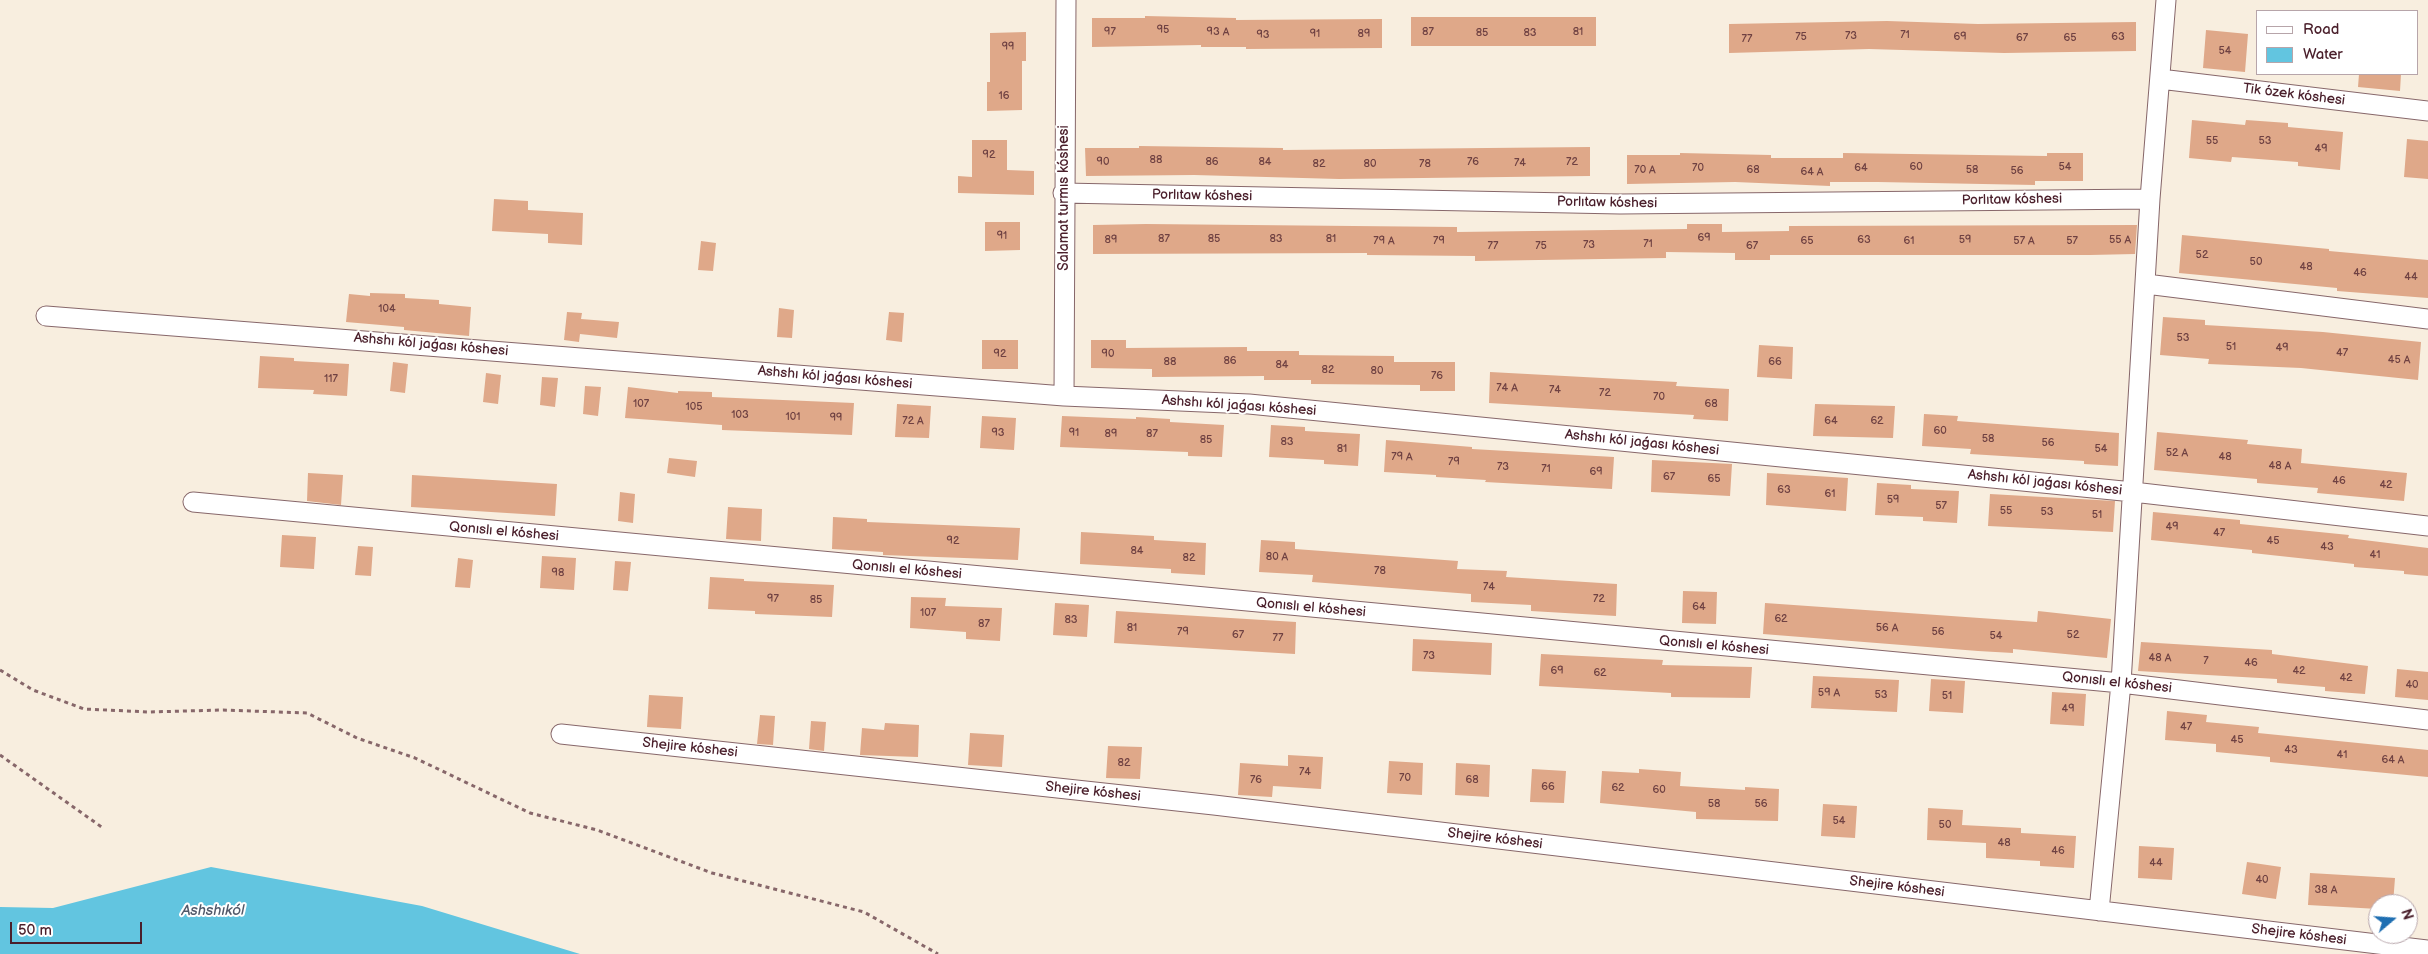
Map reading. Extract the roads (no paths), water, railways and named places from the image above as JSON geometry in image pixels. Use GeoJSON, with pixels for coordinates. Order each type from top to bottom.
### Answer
{"type":"FeatureCollection","features":[{"type":"Feature","properties":{"kind":"street","name":"Salamat turmıs kóshesi"},"geometry":{"type":"LineString","coordinates":[[1064,396],[1063,193],[1066,0]]}},
{"type":"Feature","properties":{"kind":"street"},"geometry":{"type":"LineString","coordinates":[[2099,911],[2121,683],[2150,199],[2166,0]]}},
{"type":"Feature","properties":{"kind":"street","name":"Tik ózek kóshesi"},"geometry":{"type":"LineString","coordinates":[[2160,79],[2428,111]]}},
{"type":"Feature","properties":{"kind":"street","name":"Porlıtaw kóshesi"},"geometry":{"type":"LineString","coordinates":[[1063,193],[1620,204],[2150,199]]}},
{"type":"Feature","properties":{"kind":"street"},"geometry":{"type":"LineString","coordinates":[[2146,284],[2428,319]]}},
{"type":"Feature","properties":{"kind":"street","name":"Ashshı kól jaǵası kóshesi"},"geometry":{"type":"LineString","coordinates":[[46,316],[1064,396],[1249,404],[2132,492],[2428,526]]}},
{"type":"Feature","properties":{"kind":"street","name":"Qonıslı el kóshesi"},"geometry":{"type":"LineString","coordinates":[[192,502],[2121,683],[2428,720]]}},
{"type":"Feature","properties":{"kind":"street","name":"Shejire kóshesi"},"geometry":{"type":"LineString","coordinates":[[561,734],[1233,807],[2428,950]]}},
{"type":"Feature","properties":{"kind":"water","name":"Ashshıkól"},"geometry":{"type":"Polygon","coordinates":[[[211,867],[422,906],[580,954],[0,954],[0,907],[53,908],[211,867]]]}}]}
